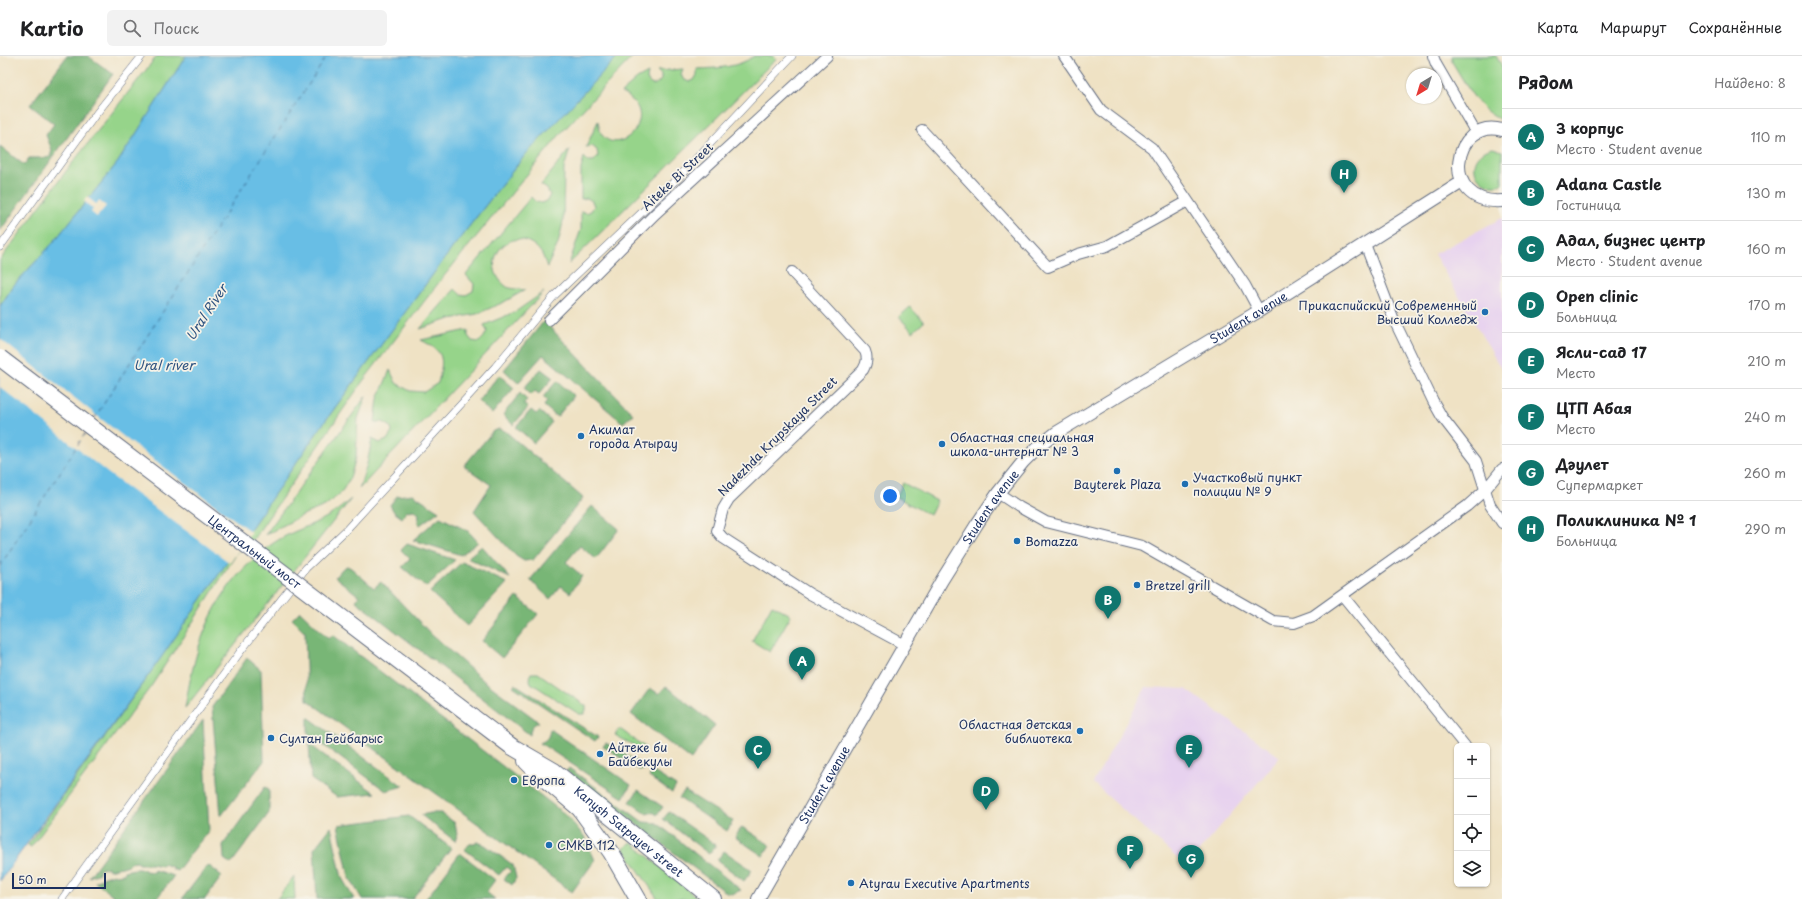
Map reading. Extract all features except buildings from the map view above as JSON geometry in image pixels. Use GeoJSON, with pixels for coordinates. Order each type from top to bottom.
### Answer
{"type":"FeatureCollection","features":[{"type":"Feature","properties":{"kind":"main road","name":"Центральный мост"},"geometry":{"type":"LineString","coordinates":[[0,358],[510,746]]}},
{"type":"Feature","properties":{"kind":"main road","name":"Kanysh Satpayev street"},"geometry":{"type":"LineString","coordinates":[[510,746],[580,810],[612,852],[638,899]]}},
{"type":"Feature","properties":{"kind":"main road","name":"Kanysh Satpayev street"},"geometry":{"type":"LineString","coordinates":[[510,746],[554,771],[713,899]]}},
{"type":"Feature","properties":{"kind":"street"},"geometry":{"type":"LineString","coordinates":[[0,247],[96,114],[142,56]]}},
{"type":"Feature","properties":{"kind":"street"},"geometry":{"type":"LineString","coordinates":[[62,899],[240,652],[306,568],[346,530],[495,366],[555,295],[678,178],[792,56]]}},
{"type":"Feature","properties":{"kind":"street","name":"Aiteke Bi Street"},"geometry":{"type":"LineString","coordinates":[[548,320],[655,214],[827,56]]}},
{"type":"Feature","properties":{"kind":"street"},"geometry":{"type":"LineString","coordinates":[[1064,56],[1101,110],[1152,148],[1245,285],[1260,311]]}},
{"type":"Feature","properties":{"kind":"street"},"geometry":{"type":"LineString","coordinates":[[1433,56],[1436,64],[1476,133]]}},
{"type":"Feature","properties":{"kind":"street"},"geometry":{"type":"LineString","coordinates":[[1502,130],[1487,129],[1476,133],[1465,143],[1459,156],[1459,173],[1462,182],[1470,192],[1480,198],[1492,201],[1502,201]]}},
{"type":"Feature","properties":{"kind":"street"},"geometry":{"type":"LineString","coordinates":[[922,130],[1048,267],[1078,254],[1107,246],[1188,201]]}},
{"type":"Feature","properties":{"kind":"street","name":"Student avenue"},"geometry":{"type":"LineString","coordinates":[[758,899],[942,580],[998,493],[1023,462],[1038,447],[1056,434],[1260,311],[1462,182]]}},
{"type":"Feature","properties":{"kind":"street"},"geometry":{"type":"LineString","coordinates":[[1365,244],[1394,320],[1420,375],[1442,417],[1476,460],[1482,474],[1490,505],[1502,523]]}},
{"type":"Feature","properties":{"kind":"street","name":"Nadezhda Krupskaya Street"},"geometry":{"type":"LineString","coordinates":[[792,272],[866,351],[868,356],[867,364],[863,370],[729,499],[723,509],[717,531],[723,538],[800,588],[905,645]]}},
{"type":"Feature","properties":{"kind":"street"},"geometry":{"type":"LineString","coordinates":[[998,493],[1046,522],[1142,546],[1273,621],[1294,623],[1313,616],[1343,596],[1467,506],[1485,490],[1502,469]]}},
{"type":"Feature","properties":{"kind":"street"},"geometry":{"type":"LineString","coordinates":[[1343,596],[1463,743]]}},
{"type":"Feature","properties":{"kind":"shaded area","name":"Прикаспийский Современный Высший Колледж"},"geometry":{"type":"Polygon","coordinates":[[[1502,218],[1502,370],[1434,254],[1502,218]]]}},
{"type":"Feature","properties":{"kind":"shaded area"},"geometry":{"type":"Polygon","coordinates":[[[1146,687],[1186,689],[1280,757],[1186,866],[1093,783],[1146,687]]]}},
{"type":"Feature","properties":{"kind":"green space"},"geometry":{"type":"Polygon","coordinates":[[[67,56],[88,56],[113,74],[0,231],[0,146],[24,165],[29,158],[50,157],[52,150],[46,135],[54,124],[30,105],[67,56]]]}},
{"type":"Feature","properties":{"kind":"green space"},"geometry":{"type":"Polygon","coordinates":[[[157,56],[186,56],[118,162],[52,244],[14,285],[0,306],[0,260],[70,166],[157,56]]]}},
{"type":"Feature","properties":{"kind":"green space"},"geometry":{"type":"Polygon","coordinates":[[[618,56],[633,56],[562,132],[440,281],[363,381],[250,544],[245,541],[152,685],[31,847],[28,845],[160,659],[323,424],[453,247],[525,155],[618,56]]]}},
{"type":"Feature","properties":{"kind":"green space"},"geometry":{"type":"Polygon","coordinates":[[[754,56],[773,56],[776,59],[569,264],[581,229],[581,211],[586,213],[591,211],[594,206],[592,201],[587,198],[581,199],[581,169],[584,157],[588,161],[594,161],[598,156],[597,150],[592,146],[586,147],[598,121],[601,133],[608,140],[617,142],[626,138],[634,131],[639,122],[639,112],[634,102],[621,93],[637,79],[648,73],[647,79],[649,83],[653,85],[661,80],[661,75],[657,71],[683,69],[681,74],[683,79],[689,82],[694,80],[697,75],[697,69],[720,68],[734,65],[754,56]]]}},
{"type":"Feature","properties":{"kind":"green space"},"geometry":{"type":"Polygon","coordinates":[[[1452,56],[1496,56],[1502,66],[1502,120],[1493,116],[1473,96],[1452,62],[1452,56]]]}},
{"type":"Feature","properties":{"kind":"green space"},"geometry":{"type":"Polygon","coordinates":[[[1493,148],[1502,151],[1502,184],[1492,185],[1484,183],[1478,178],[1475,172],[1475,165],[1478,158],[1484,152],[1493,148]]]}},
{"type":"Feature","properties":{"kind":"green space"},"geometry":{"type":"Polygon","coordinates":[[[570,149],[564,168],[563,222],[558,244],[547,267],[539,250],[528,242],[518,239],[508,242],[500,248],[496,257],[495,267],[498,278],[507,287],[525,290],[504,302],[477,314],[450,319],[420,329],[455,289],[460,294],[466,295],[473,291],[474,284],[466,275],[531,197],[536,202],[542,203],[547,201],[550,195],[547,189],[541,185],[570,149]]]}},
{"type":"Feature","properties":{"kind":"green space"},"geometry":{"type":"Polygon","coordinates":[[[544,292],[359,489],[367,464],[372,439],[380,443],[387,440],[392,432],[390,426],[383,422],[375,422],[378,399],[390,370],[396,383],[410,391],[424,392],[438,383],[442,362],[439,352],[421,340],[468,330],[468,336],[472,341],[479,342],[487,331],[484,325],[515,312],[544,292]]]}},
{"type":"Feature","properties":{"kind":"green space"},"geometry":{"type":"Polygon","coordinates":[[[910,307],[924,322],[913,332],[899,317],[910,307]]]}},
{"type":"Feature","properties":{"kind":"green space"},"geometry":{"type":"Polygon","coordinates":[[[544,321],[633,414],[623,423],[543,355],[518,383],[504,370],[544,321]]]}},
{"type":"Feature","properties":{"kind":"green space"},"geometry":{"type":"Polygon","coordinates":[[[541,369],[553,378],[539,394],[535,391],[531,395],[524,388],[541,369]]]}},
{"type":"Feature","properties":{"kind":"green space"},"geometry":{"type":"Polygon","coordinates":[[[499,375],[514,388],[492,414],[478,401],[499,375]]]}},
{"type":"Feature","properties":{"kind":"green space"},"geometry":{"type":"Polygon","coordinates":[[[557,381],[574,396],[557,417],[544,406],[547,401],[543,397],[557,381]]]}},
{"type":"Feature","properties":{"kind":"green space"},"geometry":{"type":"Polygon","coordinates":[[[520,393],[527,400],[524,404],[528,408],[513,425],[503,415],[520,393]]]}},
{"type":"Feature","properties":{"kind":"green space"},"geometry":{"type":"Polygon","coordinates":[[[366,396],[358,419],[356,457],[350,478],[341,493],[325,506],[305,514],[265,535],[366,396]]]}},
{"type":"Feature","properties":{"kind":"green space"},"geometry":{"type":"Polygon","coordinates":[[[531,410],[536,414],[539,411],[552,422],[534,443],[516,427],[531,410]]]}},
{"type":"Feature","properties":{"kind":"green space"},"geometry":{"type":"Polygon","coordinates":[[[499,429],[505,431],[583,498],[533,560],[524,561],[516,556],[474,511],[491,485],[464,466],[493,431],[499,429]]]}},
{"type":"Feature","properties":{"kind":"green space"},"geometry":{"type":"Polygon","coordinates":[[[903,483],[937,501],[930,515],[896,497],[903,483]]]}},
{"type":"Feature","properties":{"kind":"green space"},"geometry":{"type":"Polygon","coordinates":[[[413,494],[439,511],[420,525],[418,523],[419,514],[414,510],[407,511],[402,518],[394,512],[390,505],[397,496],[413,494]]]}},
{"type":"Feature","properties":{"kind":"green space"},"geometry":{"type":"Polygon","coordinates":[[[351,499],[185,708],[195,660],[202,638],[222,597],[235,578],[252,561],[279,539],[325,518],[351,499]]]}},
{"type":"Feature","properties":{"kind":"green space"},"geometry":{"type":"Polygon","coordinates":[[[592,506],[619,529],[596,559],[580,546],[566,562],[582,576],[570,593],[561,586],[550,599],[530,580],[592,506]]]}},
{"type":"Feature","properties":{"kind":"green space"},"geometry":{"type":"Polygon","coordinates":[[[440,517],[468,531],[478,542],[461,555],[413,540],[440,517]]]}},
{"type":"Feature","properties":{"kind":"green space"},"geometry":{"type":"Polygon","coordinates":[[[407,544],[455,560],[426,587],[402,567],[410,559],[401,550],[407,544]]]}},
{"type":"Feature","properties":{"kind":"green space"},"geometry":{"type":"Polygon","coordinates":[[[482,546],[510,578],[467,558],[482,546]]]}},
{"type":"Feature","properties":{"kind":"green space"},"geometry":{"type":"Polygon","coordinates":[[[462,562],[507,583],[467,626],[430,592],[462,562]]]}},
{"type":"Feature","properties":{"kind":"green space"},"geometry":{"type":"Polygon","coordinates":[[[347,566],[374,588],[381,582],[433,636],[484,681],[539,722],[532,727],[530,730],[530,735],[356,601],[359,596],[335,577],[343,568],[347,566]]]}},
{"type":"Feature","properties":{"kind":"green space"},"geometry":{"type":"Polygon","coordinates":[[[517,597],[538,614],[502,658],[482,641],[517,597]]]}},
{"type":"Feature","properties":{"kind":"green space"},"geometry":{"type":"Polygon","coordinates":[[[772,605],[791,615],[770,652],[752,641],[772,605]]]}},
{"type":"Feature","properties":{"kind":"green space"},"geometry":{"type":"Polygon","coordinates":[[[300,611],[329,639],[333,635],[566,815],[584,836],[595,860],[572,892],[307,700],[305,632],[292,619],[300,611]]]}},
{"type":"Feature","properties":{"kind":"green space"},"geometry":{"type":"Polygon","coordinates":[[[247,658],[261,670],[264,761],[221,816],[212,707],[247,658]]]}},
{"type":"Feature","properties":{"kind":"green space"},"geometry":{"type":"Polygon","coordinates":[[[531,673],[538,673],[586,706],[584,714],[579,714],[531,683],[529,677],[531,673]]]}},
{"type":"Feature","properties":{"kind":"green space"},"geometry":{"type":"Polygon","coordinates":[[[515,684],[598,737],[595,741],[513,686],[515,684]]]}},
{"type":"Feature","properties":{"kind":"green space"},"geometry":{"type":"Polygon","coordinates":[[[666,686],[715,725],[691,760],[631,714],[650,688],[659,694],[666,686]]]}},
{"type":"Feature","properties":{"kind":"green space"},"geometry":{"type":"Polygon","coordinates":[[[308,717],[403,786],[386,791],[308,734],[308,717]]]}},
{"type":"Feature","properties":{"kind":"green space"},"geometry":{"type":"Polygon","coordinates":[[[203,720],[209,830],[177,871],[172,869],[172,867],[163,864],[162,866],[139,864],[138,862],[129,863],[129,865],[109,870],[108,867],[99,870],[99,873],[89,877],[203,720]]]}},
{"type":"Feature","properties":{"kind":"green space"},"geometry":{"type":"Polygon","coordinates":[[[550,729],[631,785],[623,798],[540,743],[547,738],[550,729]]]}},
{"type":"Feature","properties":{"kind":"green space"},"geometry":{"type":"Polygon","coordinates":[[[620,729],[646,748],[644,751],[615,735],[620,729]]]}},
{"type":"Feature","properties":{"kind":"green space"},"geometry":{"type":"Polygon","coordinates":[[[606,743],[644,766],[641,771],[603,746],[606,743]]]}},
{"type":"Feature","properties":{"kind":"green space"},"geometry":{"type":"Polygon","coordinates":[[[309,744],[375,793],[337,797],[311,779],[309,744]]]}},
{"type":"Feature","properties":{"kind":"green space"},"geometry":{"type":"Polygon","coordinates":[[[569,768],[643,822],[657,823],[741,890],[732,894],[727,893],[566,771],[569,768]]]}},
{"type":"Feature","properties":{"kind":"green space"},"geometry":{"type":"Polygon","coordinates":[[[652,771],[676,786],[672,793],[649,777],[652,771]]]}},
{"type":"Feature","properties":{"kind":"green space"},"geometry":{"type":"Polygon","coordinates":[[[265,787],[269,789],[269,813],[231,864],[224,859],[223,845],[265,787]]]}},
{"type":"Feature","properties":{"kind":"green space"},"geometry":{"type":"Polygon","coordinates":[[[638,790],[663,807],[657,815],[653,812],[647,814],[630,802],[638,790]]]}},
{"type":"Feature","properties":{"kind":"green space"},"geometry":{"type":"Polygon","coordinates":[[[685,791],[733,821],[727,831],[679,798],[685,791]]]}},
{"type":"Feature","properties":{"kind":"green space"},"geometry":{"type":"Polygon","coordinates":[[[669,812],[716,845],[709,854],[663,819],[669,812]]]}},
{"type":"Feature","properties":{"kind":"green space"},"geometry":{"type":"Polygon","coordinates":[[[441,813],[455,823],[457,835],[455,841],[421,815],[441,813]]]}},
{"type":"Feature","properties":{"kind":"green space"},"geometry":{"type":"Polygon","coordinates":[[[409,816],[451,848],[412,899],[362,899],[349,877],[338,825],[409,816]]]}},
{"type":"Feature","properties":{"kind":"green space"},"geometry":{"type":"Polygon","coordinates":[[[331,827],[342,878],[354,899],[317,899],[314,849],[331,827]]]}},
{"type":"Feature","properties":{"kind":"green space"},"geometry":{"type":"Polygon","coordinates":[[[742,827],[770,845],[763,856],[735,837],[742,827]]]}},
{"type":"Feature","properties":{"kind":"green space"},"geometry":{"type":"Polygon","coordinates":[[[477,842],[485,845],[513,865],[516,878],[512,885],[504,879],[511,871],[506,867],[499,875],[464,849],[470,844],[477,842]]]}},
{"type":"Feature","properties":{"kind":"green space"},"geometry":{"type":"Polygon","coordinates":[[[632,843],[699,899],[658,899],[624,849],[632,843]]]}},
{"type":"Feature","properties":{"kind":"green space"},"geometry":{"type":"Polygon","coordinates":[[[724,851],[752,870],[744,881],[717,860],[724,851]]]}},
{"type":"Feature","properties":{"kind":"green space"},"geometry":{"type":"Polygon","coordinates":[[[460,853],[495,880],[486,892],[495,899],[426,899],[460,853]]]}},
{"type":"Feature","properties":{"kind":"green space"},"geometry":{"type":"Polygon","coordinates":[[[208,865],[222,876],[205,899],[182,899],[208,865]]]}},
{"type":"Feature","properties":{"kind":"green space"},"geometry":{"type":"Polygon","coordinates":[[[145,869],[145,871],[154,872],[154,870],[174,876],[157,898],[118,899],[95,882],[104,877],[114,874],[124,874],[124,871],[145,869]]]}},
{"type":"Feature","properties":{"kind":"green space"},"geometry":{"type":"Polygon","coordinates":[[[294,876],[295,899],[277,899],[294,876]]]}},
{"type":"Feature","properties":{"kind":"water","name":"Ural river"},"geometry":{"type":"Polygon","coordinates":[[[186,56],[618,56],[525,155],[453,247],[323,424],[160,659],[0,881],[0,306],[14,285],[52,244],[118,162],[186,56]]]}},
{"type":"Feature","properties":{"kind":"pier"},"geometry":{"type":"Polygon","coordinates":[[[87,197],[96,204],[99,201],[106,206],[97,217],[91,212],[93,209],[84,201],[87,197]]]}},
{"type":"Feature","properties":{"kind":"pier"},"geometry":{"type":"Polygon","coordinates":[[[0,339],[129,441],[251,532],[230,563],[109,474],[0,387],[0,339]]]}},
{"type":"Feature","properties":{"kind":"ferry route"},"geometry":{"type":"LineString","coordinates":[[94,419],[327,56]]}},
{"type":"Feature","properties":{"kind":"ferry route"},"geometry":{"type":"LineString","coordinates":[[0,566],[86,432]]}},
{"type":"Feature","properties":{"kind":"place","name":"Поликлиника № 1"},"geometry":{"type":"Point","coordinates":[1344,193]}},
{"type":"Feature","properties":{"kind":"place","name":"Прикаспийский Современный Высший Колледж"},"geometry":{"type":"Point","coordinates":[1485,312]}},
{"type":"Feature","properties":{"kind":"place","name":"Акимат города Атырау"},"geometry":{"type":"Point","coordinates":[581,436]}},
{"type":"Feature","properties":{"kind":"place","name":"Областная специальная школа-интернат № 3"},"geometry":{"type":"Point","coordinates":[942,444]}},
{"type":"Feature","properties":{"kind":"place","name":"Bayterek Plaza"},"geometry":{"type":"Point","coordinates":[1117,471]}},
{"type":"Feature","properties":{"kind":"place","name":"Участковый пункт полиции № 9"},"geometry":{"type":"Point","coordinates":[1185,484]}},
{"type":"Feature","properties":{"kind":"place","name":"Bomazza"},"geometry":{"type":"Point","coordinates":[1017,541]}},
{"type":"Feature","properties":{"kind":"place","name":"Bretzel grill"},"geometry":{"type":"Point","coordinates":[1137,585]}},
{"type":"Feature","properties":{"kind":"place","name":"Adana Сastle"},"geometry":{"type":"Point","coordinates":[1108,619]}},
{"type":"Feature","properties":{"kind":"place","name":"3 корпус"},"geometry":{"type":"Point","coordinates":[802,680]}},
{"type":"Feature","properties":{"kind":"place","name":"Областная детская библиотека"},"geometry":{"type":"Point","coordinates":[1080,731]}},
{"type":"Feature","properties":{"kind":"place","name":"Султан Бейбарыс"},"geometry":{"type":"Point","coordinates":[271,738]}},
{"type":"Feature","properties":{"kind":"place","name":"Айтеке би Байбекулы"},"geometry":{"type":"Point","coordinates":[600,754]}},
{"type":"Feature","properties":{"kind":"place","name":"Ясли-сад 17"},"geometry":{"type":"Point","coordinates":[1189,768]}},
{"type":"Feature","properties":{"kind":"place","name":"Адал, бизнес центр"},"geometry":{"type":"Point","coordinates":[758,769]}},
{"type":"Feature","properties":{"kind":"place","name":"Европа"},"geometry":{"type":"Point","coordinates":[514,780]}},
{"type":"Feature","properties":{"kind":"place","name":"Open clinic"},"geometry":{"type":"Point","coordinates":[986,810]}},
{"type":"Feature","properties":{"kind":"place","name":"СМКВ 112"},"geometry":{"type":"Point","coordinates":[549,845]}},
{"type":"Feature","properties":{"kind":"place","name":"ЦТП Абая"},"geometry":{"type":"Point","coordinates":[1130,869]}},
{"type":"Feature","properties":{"kind":"place","name":"Дәулет"},"geometry":{"type":"Point","coordinates":[1191,878]}},
{"type":"Feature","properties":{"kind":"place","name":"Atyrau Executive Apartments"},"geometry":{"type":"Point","coordinates":[851,883]}},
{"type":"Feature","properties":{"kind":"water label","name":"Ural River"},"geometry":{"type":"Point","coordinates":[206,312]}}]}
